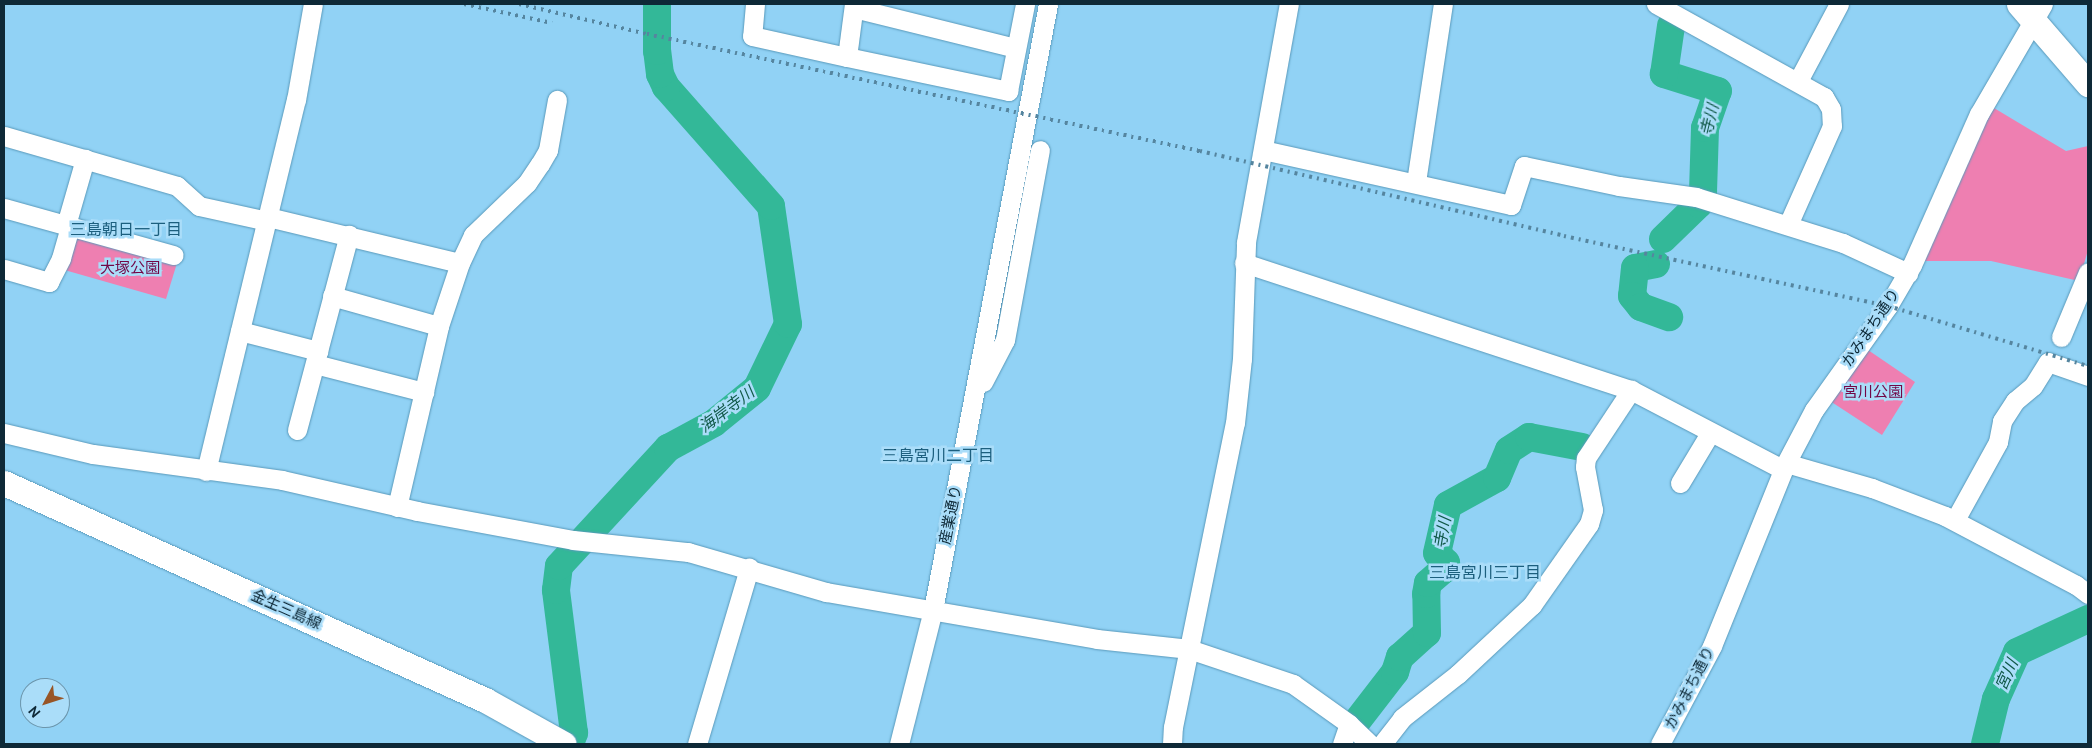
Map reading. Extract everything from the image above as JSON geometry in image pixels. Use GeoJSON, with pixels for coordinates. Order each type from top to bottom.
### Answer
{"type":"FeatureCollection","features":[{"type":"Feature","properties":{"kind":"main road"},"geometry":{"type":"LineString","coordinates":[[2032,9],[2088,84]]}},
{"type":"Feature","properties":{"kind":"main road","name":"金生三島線"},"geometry":{"type":"LineString","coordinates":[[4,483],[485,700],[562,743]]}},
{"type":"Feature","properties":{"kind":"street"},"geometry":{"type":"LineString","coordinates":[[206,471],[296,100],[312,4]]}},
{"type":"Feature","properties":{"kind":"street"},"geometry":{"type":"LineString","coordinates":[[756,4],[752,36],[1008,91],[1024,4]]}},
{"type":"Feature","properties":{"kind":"street","name":"産業通り"},"geometry":{"type":"LineString","coordinates":[[899,744],[933,610],[1048,4]]}},
{"type":"Feature","properties":{"kind":"street"},"geometry":{"type":"LineString","coordinates":[[1172,744],[1189,649],[1235,423],[1242,359],[1244,263],[1262,150],[1289,4]]}},
{"type":"Feature","properties":{"kind":"street"},"geometry":{"type":"LineString","coordinates":[[1416,182],[1443,4]]}},
{"type":"Feature","properties":{"kind":"street"},"geometry":{"type":"LineString","coordinates":[[1656,4],[1824,97],[1831,109],[1832,126],[1788,225]]}},
{"type":"Feature","properties":{"kind":"street"},"geometry":{"type":"LineString","coordinates":[[1798,81],[1839,4]]}},
{"type":"Feature","properties":{"kind":"street"},"geometry":{"type":"LineString","coordinates":[[847,57],[854,6],[1016,48]]}},
{"type":"Feature","properties":{"kind":"street","name":"かみまち通り"},"geometry":{"type":"LineString","coordinates":[[1660,744],[1689,694],[1719,629],[1784,466],[1814,410],[1888,306],[1908,273],[1979,114],[2032,9]]}},
{"type":"Feature","properties":{"kind":"street"},"geometry":{"type":"LineString","coordinates":[[397,507],[440,326],[460,263],[473,235],[527,183],[540,164],[548,150],[557,100]]}},
{"type":"Feature","properties":{"kind":"street"},"geometry":{"type":"LineString","coordinates":[[4,136],[177,186],[199,206],[349,235],[460,263]]}},
{"type":"Feature","properties":{"kind":"street"},"geometry":{"type":"LineString","coordinates":[[973,402],[1005,340],[1040,150]]}},
{"type":"Feature","properties":{"kind":"street"},"geometry":{"type":"LineString","coordinates":[[1262,150],[1416,182],[1511,205],[1524,166],[1619,186],[1700,198],[1842,243],[1908,273]]}},
{"type":"Feature","properties":{"kind":"street"},"geometry":{"type":"LineString","coordinates":[[4,269],[49,282],[61,258],[85,159]]}},
{"type":"Feature","properties":{"kind":"street"},"geometry":{"type":"LineString","coordinates":[[4,208],[174,255]]}},
{"type":"Feature","properties":{"kind":"street"},"geometry":{"type":"LineString","coordinates":[[297,430],[349,235]]}},
{"type":"Feature","properties":{"kind":"street"},"geometry":{"type":"LineString","coordinates":[[1244,263],[1631,390],[1710,433],[1784,466],[1872,488],[1955,520],[2076,585],[2088,594]]}},
{"type":"Feature","properties":{"kind":"street"},"geometry":{"type":"LineString","coordinates":[[2061,337],[2088,272]]}},
{"type":"Feature","properties":{"kind":"street"},"geometry":{"type":"LineString","coordinates":[[332,296],[440,326]]}},
{"type":"Feature","properties":{"kind":"street"},"geometry":{"type":"LineString","coordinates":[[240,331],[424,392]]}},
{"type":"Feature","properties":{"kind":"street"},"geometry":{"type":"LineString","coordinates":[[1955,520],[1998,442],[2002,421],[2015,401],[2033,386],[2048,362],[2088,376]]}},
{"type":"Feature","properties":{"kind":"street"},"geometry":{"type":"LineString","coordinates":[[1382,744],[1402,718],[1458,674],[1532,605],[1584,532],[1593,510],[1585,467],[1586,458],[1631,390]]}},
{"type":"Feature","properties":{"kind":"street"},"geometry":{"type":"LineString","coordinates":[[4,433],[93,454],[282,480],[397,507],[582,541],[688,552],[749,568],[826,592],[1097,639],[1189,649],[1293,684],[1349,724],[1370,744]]}},
{"type":"Feature","properties":{"kind":"street"},"geometry":{"type":"LineString","coordinates":[[1680,484],[1710,433]]}},
{"type":"Feature","properties":{"kind":"street"},"geometry":{"type":"LineString","coordinates":[[697,744],[749,568]]}},
{"type":"Feature","properties":{"kind":"street"},"geometry":{"type":"LineString","coordinates":[[1342,744],[1349,724]]}},
{"type":"Feature","properties":{"kind":"green space"},"geometry":{"type":"Polygon","coordinates":[[[1989,105],[2066,151],[2088,146],[2088,250],[2079,281],[1991,261],[1920,261],[1989,105]]]}},
{"type":"Feature","properties":{"kind":"green space","name":"大塚公園"},"geometry":{"type":"Polygon","coordinates":[[[76,234],[177,263],[166,299],[61,269],[76,234]]]}},
{"type":"Feature","properties":{"kind":"green space","name":"宮川公園"},"geometry":{"type":"Polygon","coordinates":[[[1868,350],[1915,382],[1882,435],[1830,401],[1868,350]]]}},
{"type":"Feature","properties":{"kind":"waterway","name":"海岸寺川"},"geometry":{"type":"LineString","coordinates":[[570,744],[574,733],[556,590],[559,566],[668,448],[714,423],[757,388],[788,324],[771,206],[666,87],[660,74],[657,51],[657,4]]}},
{"type":"Feature","properties":{"kind":"waterway","name":"寺川"},"geometry":{"type":"LineString","coordinates":[[1663,239],[1699,204],[1703,192],[1705,128],[1718,91],[1664,74],[1671,26]]}},
{"type":"Feature","properties":{"kind":"waterway","name":"寺川"},"geometry":{"type":"LineString","coordinates":[[1656,264],[1635,268],[1632,296],[1641,307],[1669,317]]}},
{"type":"Feature","properties":{"kind":"waterway","name":"寺川"},"geometry":{"type":"LineString","coordinates":[[1358,720],[1395,672],[1400,657],[1427,633],[1426,594],[1428,583],[1443,570],[1446,563],[1437,553],[1448,505],[1497,478],[1509,450],[1529,437],[1582,447]]}},
{"type":"Feature","properties":{"kind":"waterway","name":"宮川"},"geometry":{"type":"LineString","coordinates":[[1985,744],[1996,699],[2017,652],[2088,619]]}},
{"type":"Feature","properties":{"kind":"railway"},"geometry":{"type":"LineString","coordinates":[[464,4],[552,23]]}},
{"type":"Feature","properties":{"kind":"railway"},"geometry":{"type":"LineString","coordinates":[[519,4],[647,34],[1200,151],[1564,236],[1888,306],[2088,366]]}},
{"type":"Feature","properties":{"kind":"district","name":"三島朝日一丁目"},"geometry":{"type":"Point","coordinates":[126,230]}},
{"type":"Feature","properties":{"kind":"district","name":"三島宮川二丁目"},"geometry":{"type":"Point","coordinates":[938,456]}},
{"type":"Feature","properties":{"kind":"district","name":"三島宮川三丁目"},"geometry":{"type":"Point","coordinates":[1485,573]}}]}
